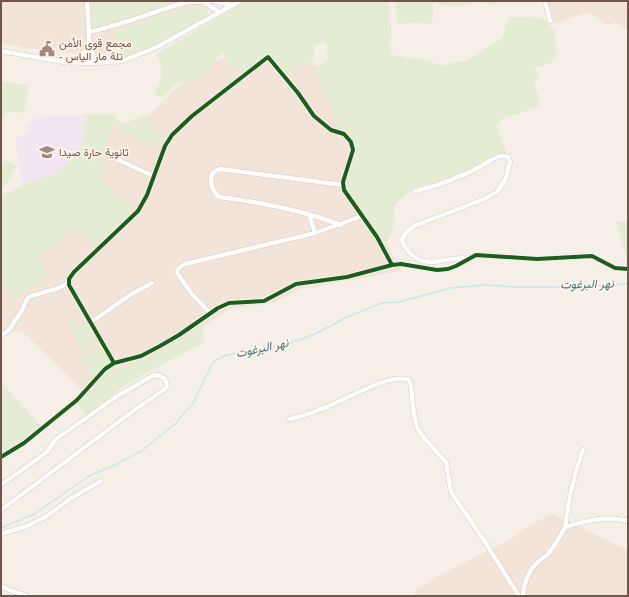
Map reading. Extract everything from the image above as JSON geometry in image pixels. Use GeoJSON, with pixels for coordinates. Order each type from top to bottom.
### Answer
{"type":"FeatureCollection","features":[{"type":"Feature","properties":{"kind":"street"},"geometry":{"type":"LineString","coordinates":[[87,1],[89,47],[93,54],[94,63]]}},
{"type":"Feature","properties":{"kind":"street"},"geometry":{"type":"LineString","coordinates":[[1,51],[64,62],[94,63],[122,61],[157,47],[240,1]]}},
{"type":"Feature","properties":{"kind":"street"},"geometry":{"type":"LineString","coordinates":[[545,1],[550,21]]}},
{"type":"Feature","properties":{"kind":"street"},"geometry":{"type":"LineString","coordinates":[[89,32],[114,27],[145,15],[186,3],[211,2],[232,5]]}},
{"type":"Feature","properties":{"kind":"street"},"geometry":{"type":"LineString","coordinates":[[211,2],[219,12]]}},
{"type":"Feature","properties":{"kind":"street"},"geometry":{"type":"LineString","coordinates":[[211,2],[221,8],[219,12]]}},
{"type":"Feature","properties":{"kind":"street"},"geometry":{"type":"LineString","coordinates":[[211,2],[213,11],[212,17]]}},
{"type":"Feature","properties":{"kind":"street"},"geometry":{"type":"LineString","coordinates":[[79,63],[82,54],[89,47]]}},
{"type":"Feature","properties":{"kind":"street"},"geometry":{"type":"LineString","coordinates":[[114,363],[69,284],[69,279],[74,272],[138,211],[147,195],[165,146],[172,136],[192,116],[268,57],[320,121],[331,130],[344,134],[351,142],[353,150],[343,185],[346,195],[377,237],[392,265]]}},
{"type":"Feature","properties":{"kind":"street"},"geometry":{"type":"LineString","coordinates":[[108,155],[153,176]]}},
{"type":"Feature","properties":{"kind":"street"},"geometry":{"type":"LineString","coordinates":[[416,190],[452,179],[474,170],[498,157],[508,157],[510,162],[506,178],[497,192],[484,199],[414,226],[402,238],[402,242],[414,257],[424,261],[440,262],[462,257],[469,259]]}},
{"type":"Feature","properties":{"kind":"street"},"geometry":{"type":"LineString","coordinates":[[341,224],[322,217],[256,202],[220,198],[213,190],[212,176],[216,170],[220,169],[343,185]]}},
{"type":"Feature","properties":{"kind":"street"},"geometry":{"type":"LineString","coordinates":[[309,214],[315,233]]}},
{"type":"Feature","properties":{"kind":"street"},"geometry":{"type":"LineString","coordinates":[[210,313],[182,282],[177,273],[180,267],[185,264],[315,233],[362,216]]}},
{"type":"Feature","properties":{"kind":"street"},"geometry":{"type":"LineString","coordinates":[[1,457],[24,443],[77,400],[100,372],[114,363],[141,356],[179,335],[228,302],[264,301],[296,284],[347,277],[392,265],[401,264],[437,270],[456,266],[476,256],[484,255],[537,259],[592,256],[615,268],[628,269]]}},
{"type":"Feature","properties":{"kind":"street"},"geometry":{"type":"LineString","coordinates":[[90,323],[130,295],[152,283]]}},
{"type":"Feature","properties":{"kind":"street"},"geometry":{"type":"LineString","coordinates":[[1,336],[9,330],[27,299],[31,296],[69,284]]}},
{"type":"Feature","properties":{"kind":"street"},"geometry":{"type":"LineString","coordinates":[[1,510],[133,411],[166,389],[167,386],[165,379],[158,375],[152,376],[119,395],[56,439],[47,452],[2,483]]}},
{"type":"Feature","properties":{"kind":"street"},"geometry":{"type":"LineString","coordinates":[[290,419],[325,408],[356,392],[387,381],[400,378],[409,380],[414,415],[418,430],[446,462],[451,492],[519,596]]}},
{"type":"Feature","properties":{"kind":"street"},"geometry":{"type":"LineString","coordinates":[[523,596],[524,585],[534,566],[549,553],[565,527],[574,473],[583,450]]}},
{"type":"Feature","properties":{"kind":"street"},"geometry":{"type":"LineString","coordinates":[[1,534],[27,526],[47,516],[70,499],[101,481]]}},
{"type":"Feature","properties":{"kind":"street"},"geometry":{"type":"LineString","coordinates":[[565,527],[598,518],[614,517],[628,521]]}},
{"type":"Feature","properties":{"kind":"street"},"geometry":{"type":"LineString","coordinates":[[1,586],[24,596]]}},
{"type":"Feature","properties":{"kind":"shaded area"},"geometry":{"type":"Polygon","coordinates":[[[1,1],[209,1],[100,56],[25,48],[1,43],[1,1]]]}},
{"type":"Feature","properties":{"kind":"shaded area"},"geometry":{"type":"Polygon","coordinates":[[[547,1],[628,1],[628,31],[616,23],[607,25],[588,12],[555,24],[547,1]]]}},
{"type":"Feature","properties":{"kind":"shaded area"},"geometry":{"type":"Polygon","coordinates":[[[263,49],[323,67],[362,134],[355,187],[402,271],[301,289],[273,303],[229,309],[183,341],[89,396],[22,331],[1,334],[1,281],[109,124],[136,127],[203,63],[263,49]]]}},
{"type":"Feature","properties":{"kind":"shaded area","name":"ثانوية حارة صيدا"},"geometry":{"type":"Polygon","coordinates":[[[44,115],[85,115],[86,132],[81,146],[74,157],[52,176],[22,185],[16,140],[28,131],[33,117],[44,115]]]}},
{"type":"Feature","properties":{"kind":"shaded area"},"geometry":{"type":"Polygon","coordinates":[[[551,513],[628,550],[628,596],[413,596],[416,589],[505,542],[551,513]]]}},
{"type":"Feature","properties":{"kind":"green space"},"geometry":{"type":"Polygon","coordinates":[[[90,1],[186,1],[161,6],[115,24],[98,28],[92,27],[90,1]]]}},
{"type":"Feature","properties":{"kind":"green space"},"geometry":{"type":"Polygon","coordinates":[[[246,1],[389,1],[391,27],[390,54],[408,58],[419,58],[444,66],[454,62],[464,62],[502,38],[509,17],[543,18],[554,30],[557,53],[555,58],[550,63],[534,68],[539,78],[534,85],[540,100],[538,107],[503,118],[496,125],[507,152],[447,179],[411,190],[393,207],[394,227],[385,244],[357,203],[348,193],[346,186],[347,172],[355,152],[351,137],[334,128],[339,117],[327,100],[325,92],[314,70],[328,58],[326,42],[314,46],[313,61],[286,75],[269,53],[239,74],[223,53],[220,54],[205,75],[197,79],[177,83],[163,97],[154,95],[159,84],[161,74],[159,59],[156,54],[246,1]]]}},
{"type":"Feature","properties":{"kind":"green space"},"geometry":{"type":"Polygon","coordinates":[[[395,1],[479,1],[462,6],[449,7],[433,2],[433,19],[431,24],[421,22],[397,24],[395,1]]]}},
{"type":"Feature","properties":{"kind":"green space"},"geometry":{"type":"Polygon","coordinates":[[[479,1],[495,1],[495,6],[479,1]]]}},
{"type":"Feature","properties":{"kind":"green space"},"geometry":{"type":"Polygon","coordinates":[[[199,5],[205,6],[208,9],[207,18],[153,47],[123,58],[114,31],[169,12],[199,5]]]}},
{"type":"Feature","properties":{"kind":"green space"},"geometry":{"type":"Polygon","coordinates":[[[1,82],[29,85],[25,110],[22,113],[10,112],[5,114],[1,130],[1,82]]]}},
{"type":"Feature","properties":{"kind":"green space"},"geometry":{"type":"Polygon","coordinates":[[[113,114],[117,121],[125,123],[144,115],[163,134],[159,147],[113,128],[108,135],[100,178],[134,209],[134,212],[95,246],[75,227],[38,258],[47,275],[16,299],[4,285],[1,286],[1,194],[13,191],[22,185],[53,175],[74,158],[81,146],[86,132],[85,115],[113,114]]]}},
{"type":"Feature","properties":{"kind":"green space"},"geometry":{"type":"Polygon","coordinates":[[[5,160],[17,166],[3,189],[1,188],[1,167],[5,160]]]}},
{"type":"Feature","properties":{"kind":"green space"},"geometry":{"type":"Polygon","coordinates":[[[628,220],[628,262],[616,223],[628,220]]]}},
{"type":"Feature","properties":{"kind":"green space"},"geometry":{"type":"Polygon","coordinates":[[[74,321],[77,325],[83,325],[88,322],[98,339],[81,348],[68,324],[74,321]]]}},
{"type":"Feature","properties":{"kind":"green space"},"geometry":{"type":"Polygon","coordinates":[[[202,325],[204,342],[128,383],[86,415],[77,404],[94,383],[107,372],[142,361],[202,325]]]}},
{"type":"Feature","properties":{"kind":"green space"},"geometry":{"type":"Polygon","coordinates":[[[101,344],[111,361],[92,378],[80,357],[101,344]]]}},
{"type":"Feature","properties":{"kind":"green space"},"geometry":{"type":"Polygon","coordinates":[[[1,383],[41,425],[15,446],[1,454],[1,383]]]}},
{"type":"Feature","properties":{"kind":"waterway","name":"نهر البرغوت"},"geometry":{"type":"LineString","coordinates":[[1,528],[34,514],[89,476],[117,464],[143,450],[176,423],[194,402],[213,362],[224,356],[285,345],[315,334],[347,317],[382,303],[399,302],[450,288],[486,285],[514,287],[560,287],[618,285],[628,283]]}},
{"type":"Feature","properties":{"kind":"cycle path"},"geometry":{"type":"LineString","coordinates":[[114,363],[69,285],[69,279],[74,272],[138,211],[147,195],[165,146],[172,135],[192,116],[268,57],[298,93],[314,116],[331,130],[344,134],[351,142],[353,150],[343,182],[344,190],[377,237],[392,265]]}},
{"type":"Feature","properties":{"kind":"cycle path"},"geometry":{"type":"LineString","coordinates":[[1,457],[24,443],[77,400],[105,369],[114,363],[141,356],[160,346],[179,335],[218,308],[229,303],[264,301],[296,284],[347,277],[392,265],[401,264],[437,270],[448,269],[476,255],[537,259],[592,256],[615,268],[628,269]]}},
{"type":"Feature","properties":{"kind":"place","name":"مجمع قوى الأمن - تلة مار الياس"},"geometry":{"type":"Point","coordinates":[47,49]}},
{"type":"Feature","properties":{"kind":"place","name":"ثانوية حارة صيدا"},"geometry":{"type":"Point","coordinates":[47,152]}}]}
